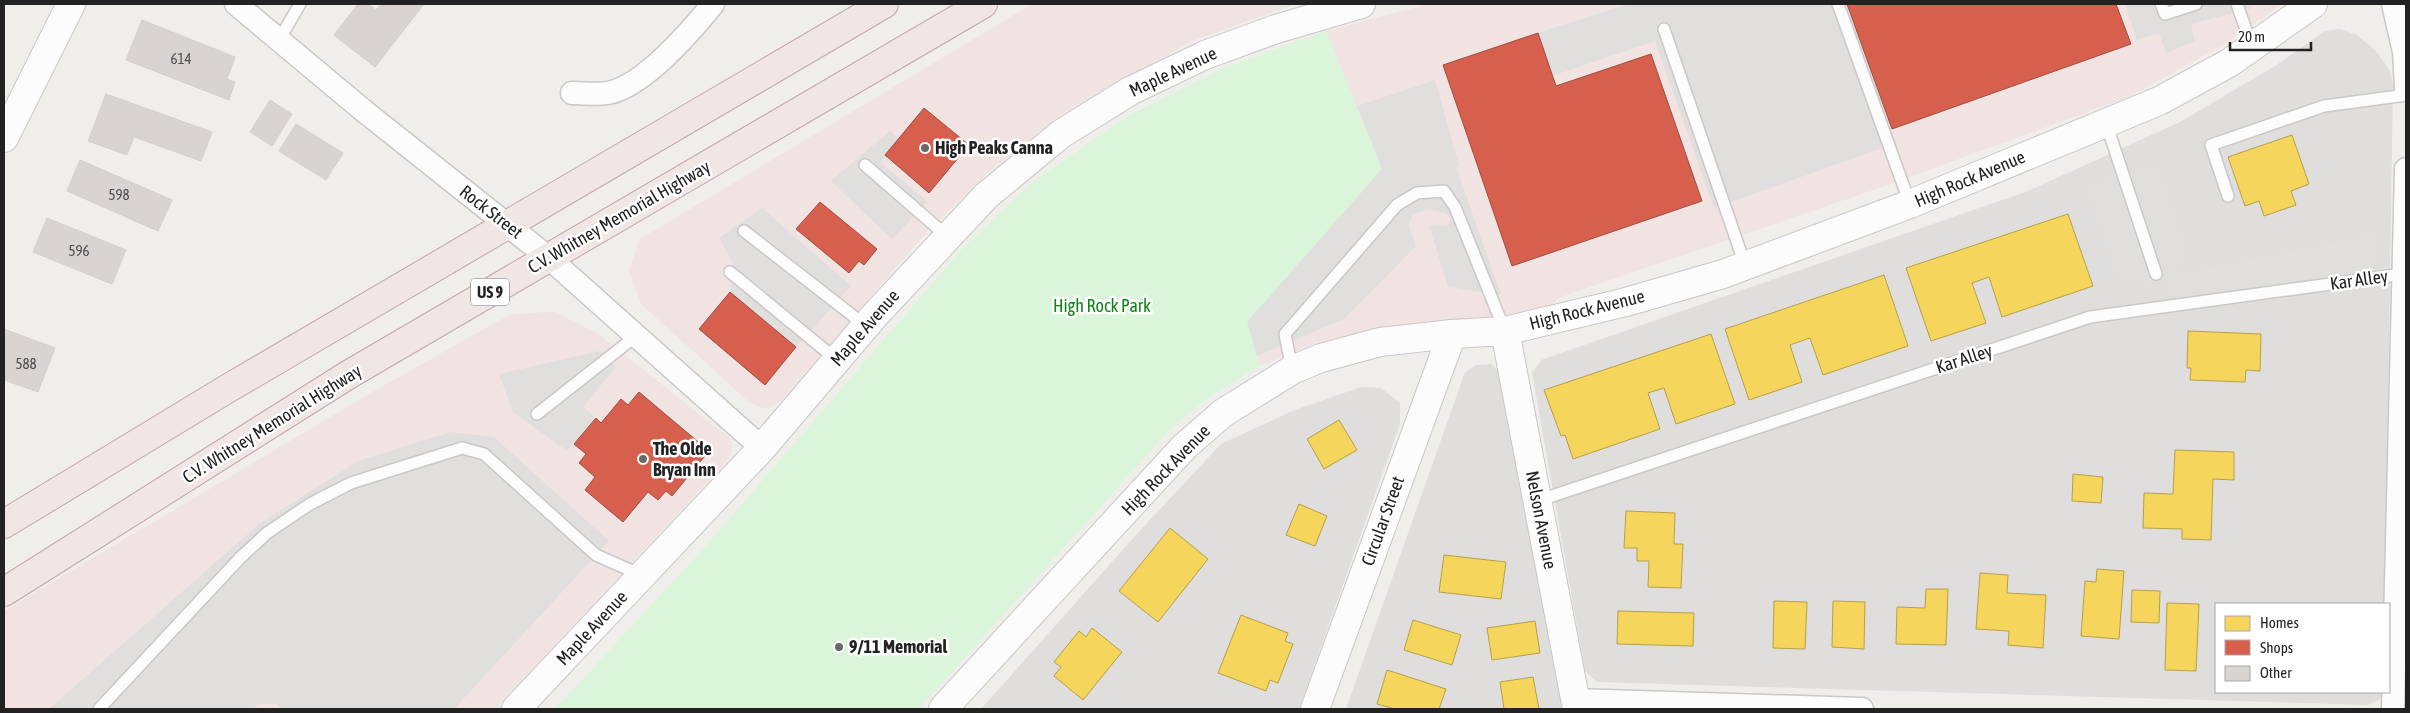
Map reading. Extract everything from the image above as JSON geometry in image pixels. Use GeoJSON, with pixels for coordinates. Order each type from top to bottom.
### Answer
{"type":"FeatureCollection","features":[{"type":"Feature","properties":{"kind":"highway"},"geometry":{"type":"LineString","coordinates":[[4,524],[507,224],[884,4]]}},
{"type":"Feature","properties":{"kind":"highway","name":"C.V. Whitney Memorial Highway"},"geometry":{"type":"LineString","coordinates":[[4,592],[348,375],[983,4]]}},
{"type":"Feature","properties":{"kind":"street"},"geometry":{"type":"LineString","coordinates":[[4,138],[71,4]]}},
{"type":"Feature","properties":{"kind":"street","name":"Rock Street"},"geometry":{"type":"LineString","coordinates":[[236,4],[372,117],[549,258],[762,448]]}},
{"type":"Feature","properties":{"kind":"street"},"geometry":{"type":"LineString","coordinates":[[572,93],[608,93],[627,86],[653,68],[713,4]]}},
{"type":"Feature","properties":{"kind":"street","name":"Maple Avenue"},"geometry":{"type":"LineString","coordinates":[[516,709],[762,448],[866,326],[986,196],[1061,134],[1092,113],[1166,73],[1206,55],[1276,29],[1360,4]]}},
{"type":"Feature","properties":{"kind":"street","name":"High Rock Avenue"},"geometry":{"type":"LineString","coordinates":[[943,709],[1185,446],[1223,414],[1292,370],[1321,358],[1380,342],[1452,334],[1505,331],[1626,302],[1746,265],[1910,204],[2159,100],[2229,63],[2313,4]]}},
{"type":"Feature","properties":{"kind":"street"},"geometry":{"type":"LineString","coordinates":[[2393,4],[2405,63],[2406,88]]}},
{"type":"Feature","properties":{"kind":"street"},"geometry":{"type":"LineString","coordinates":[[2393,709],[2401,533],[2403,274],[2406,170]]}},
{"type":"Feature","properties":{"kind":"street","name":"Nelson Avenue"},"geometry":{"type":"LineString","coordinates":[[1505,331],[1576,704]]}},
{"type":"Feature","properties":{"kind":"street","name":"Circular Street"},"geometry":{"type":"LineString","coordinates":[[1315,709],[1452,334]]}},
{"type":"Feature","properties":{"kind":"street"},"geometry":{"type":"LineString","coordinates":[[1576,704],[1862,709]]}},
{"type":"Feature","properties":{"kind":"lane"},"geometry":{"type":"LineString","coordinates":[[279,40],[300,4]]}},
{"type":"Feature","properties":{"kind":"lane"},"geometry":{"type":"LineString","coordinates":[[1838,4],[1910,204]]}},
{"type":"Feature","properties":{"kind":"lane"},"geometry":{"type":"LineString","coordinates":[[2161,4],[2165,14],[2196,4]]}},
{"type":"Feature","properties":{"kind":"lane"},"geometry":{"type":"LineString","coordinates":[[2237,4],[2252,47]]}},
{"type":"Feature","properties":{"kind":"lane"},"geometry":{"type":"LineString","coordinates":[[1664,29],[1746,265]]}},
{"type":"Feature","properties":{"kind":"lane"},"geometry":{"type":"LineString","coordinates":[[2228,196],[2211,145],[2324,106],[2406,95]]}},
{"type":"Feature","properties":{"kind":"lane"},"geometry":{"type":"LineString","coordinates":[[2106,123],[2156,274]]}},
{"type":"Feature","properties":{"kind":"lane"},"geometry":{"type":"LineString","coordinates":[[865,166],[948,237]]}},
{"type":"Feature","properties":{"kind":"lane"},"geometry":{"type":"LineString","coordinates":[[1292,370],[1285,334],[1397,205],[1417,193],[1444,191],[1455,207],[1505,331]]}},
{"type":"Feature","properties":{"kind":"lane"},"geometry":{"type":"LineString","coordinates":[[744,231],[866,326]]}},
{"type":"Feature","properties":{"kind":"lane"},"geometry":{"type":"LineString","coordinates":[[730,272],[837,360]]}},
{"type":"Feature","properties":{"kind":"lane","name":"Kar Alley"},"geometry":{"type":"LineString","coordinates":[[1537,502],[2090,317],[2403,274]]}},
{"type":"Feature","properties":{"kind":"lane"},"geometry":{"type":"LineString","coordinates":[[537,414],[636,336]]}},
{"type":"Feature","properties":{"kind":"lane"},"geometry":{"type":"LineString","coordinates":[[99,709],[240,558],[267,533],[310,504],[351,482],[462,448],[484,454],[596,555],[642,575]]}},
{"type":"Feature","properties":{"kind":"shaded area"},"geometry":{"type":"Polygon","coordinates":[[[1032,4],[1296,4],[1192,41],[1064,113],[988,173],[924,235],[780,402],[766,409],[750,403],[641,304],[629,270],[640,239],[1032,4]]]}},
{"type":"Feature","properties":{"kind":"shaded area"},"geometry":{"type":"Polygon","coordinates":[[[1429,4],[2282,4],[2223,45],[2129,97],[1882,187],[1558,298],[1551,307],[1534,313],[1401,324],[1317,343],[1260,366],[1247,322],[1382,169],[1326,31],[1429,4]]]}},
{"type":"Feature","properties":{"kind":"shaded area"},"geometry":{"type":"Polygon","coordinates":[[[1628,4],[1847,4],[1896,143],[1714,208],[1655,41],[1552,76],[1538,33],[1628,4]]]}},
{"type":"Feature","properties":{"kind":"shaded area"},"geometry":{"type":"Polygon","coordinates":[[[2125,4],[2251,4],[2252,8],[2191,24],[2195,41],[2166,53],[2159,33],[2137,40],[2125,4]]]}},
{"type":"Feature","properties":{"kind":"shaded area"},"geometry":{"type":"Polygon","coordinates":[[[2340,29],[2357,35],[2376,51],[2389,69],[2393,83],[2385,603],[2215,603],[2215,693],[2382,693],[2379,700],[2368,705],[1597,682],[1585,671],[1532,373],[1541,360],[2028,191],[2180,122],[2275,66],[2325,31],[2340,29]]]}},
{"type":"Feature","properties":{"kind":"shaded area"},"geometry":{"type":"Polygon","coordinates":[[[1435,80],[1459,166],[1456,167],[1501,295],[1448,287],[1429,225],[1447,226],[1451,219],[1446,213],[1428,209],[1412,215],[1409,226],[1416,246],[1344,319],[1257,356],[1247,322],[1382,169],[1357,106],[1435,80]]]}},
{"type":"Feature","properties":{"kind":"shaded area"},"geometry":{"type":"Polygon","coordinates":[[[890,131],[899,139],[880,162],[928,202],[892,239],[831,181],[890,131]]]}},
{"type":"Feature","properties":{"kind":"shaded area"},"geometry":{"type":"Polygon","coordinates":[[[2156,165],[2188,261],[2169,267],[2172,276],[2143,285],[2140,277],[2122,283],[2088,187],[2156,165]]]}},
{"type":"Feature","properties":{"kind":"shaded area"},"geometry":{"type":"Polygon","coordinates":[[[762,208],[851,286],[796,347],[730,292],[733,263],[719,238],[762,208]]]}},
{"type":"Feature","properties":{"kind":"shaded area"},"geometry":{"type":"Polygon","coordinates":[[[2373,235],[2374,271],[2168,296],[2175,275],[2373,235]]]}},
{"type":"Feature","properties":{"kind":"shaded area"},"geometry":{"type":"Polygon","coordinates":[[[555,312],[597,333],[728,437],[733,448],[727,461],[495,709],[4,709],[4,611],[374,391],[511,314],[555,312]]]}},
{"type":"Feature","properties":{"kind":"shaded area"},"geometry":{"type":"Polygon","coordinates":[[[599,351],[616,367],[583,407],[596,418],[567,451],[513,412],[499,374],[599,351]]]}},
{"type":"Feature","properties":{"kind":"shaded area"},"geometry":{"type":"Polygon","coordinates":[[[1491,364],[1501,373],[1564,709],[1346,709],[1465,372],[1476,365],[1491,364]]]}},
{"type":"Feature","properties":{"kind":"shaded area"},"geometry":{"type":"Polygon","coordinates":[[[1361,387],[1381,388],[1400,403],[1400,424],[1299,709],[981,709],[1135,536],[1221,444],[1295,410],[1361,387]]]}},
{"type":"Feature","properties":{"kind":"shaded area"},"geometry":{"type":"Polygon","coordinates":[[[451,432],[494,437],[609,541],[454,709],[282,709],[277,704],[258,704],[253,709],[49,709],[259,524],[358,461],[451,432]]]}},
{"type":"Feature","properties":{"kind":"green space","name":"High Rock Park"},"geometry":{"type":"Polygon","coordinates":[[[1326,31],[1382,169],[1247,322],[1260,366],[1213,394],[1171,428],[919,709],[555,709],[706,546],[963,248],[1034,181],[1128,116],[1224,68],[1326,31]]]}},
{"type":"Feature","properties":{"kind":"building: Homes"},"geometry":{"type":"Polygon","coordinates":[[[2292,135],[2309,184],[2291,191],[2296,205],[2264,216],[2259,201],[2245,206],[2228,157],[2292,135]]]}},
{"type":"Feature","properties":{"kind":"building: Homes"},"geometry":{"type":"Polygon","coordinates":[[[2068,214],[2093,286],[2002,317],[1989,277],[1972,283],[1986,323],[1931,341],[1906,268],[2068,214]]]}},
{"type":"Feature","properties":{"kind":"building: Homes"},"geometry":{"type":"Polygon","coordinates":[[[1884,275],[1908,346],[1823,375],[1810,338],[1790,345],[1802,382],[1749,400],[1725,329],[1884,275]]]}},
{"type":"Feature","properties":{"kind":"building: Homes"},"geometry":{"type":"Polygon","coordinates":[[[2188,331],[2261,334],[2260,371],[2246,370],[2245,382],[2190,380],[2191,368],[2187,368],[2188,331]]]}},
{"type":"Feature","properties":{"kind":"building: Homes"},"geometry":{"type":"Polygon","coordinates":[[[1711,334],[1735,404],[1676,424],[1664,388],[1648,393],[1660,429],[1573,459],[1565,435],[1561,436],[1544,390],[1711,334]]]}},
{"type":"Feature","properties":{"kind":"building: Homes"},"geometry":{"type":"Polygon","coordinates":[[[1339,420],[1357,450],[1324,469],[1307,439],[1339,420]]]}},
{"type":"Feature","properties":{"kind":"building: Homes"},"geometry":{"type":"Polygon","coordinates":[[[2175,450],[2234,452],[2234,480],[2213,479],[2211,540],[2182,539],[2182,529],[2143,528],[2144,493],[2173,494],[2175,450]]]}},
{"type":"Feature","properties":{"kind":"building: Homes"},"geometry":{"type":"Polygon","coordinates":[[[2073,474],[2103,477],[2101,503],[2072,501],[2073,474]]]}},
{"type":"Feature","properties":{"kind":"building: Homes"},"geometry":{"type":"Polygon","coordinates":[[[1299,504],[1327,516],[1315,546],[1286,535],[1299,504]]]}},
{"type":"Feature","properties":{"kind":"building: Homes"},"geometry":{"type":"Polygon","coordinates":[[[1626,511],[1675,513],[1674,544],[1683,544],[1681,588],[1648,587],[1649,561],[1637,561],[1637,548],[1624,548],[1626,511]]]}},
{"type":"Feature","properties":{"kind":"building: Homes"},"geometry":{"type":"Polygon","coordinates":[[[1170,528],[1208,559],[1158,622],[1119,591],[1170,528]]]}},
{"type":"Feature","properties":{"kind":"building: Homes"},"geometry":{"type":"Polygon","coordinates":[[[1444,555],[1506,562],[1501,599],[1439,592],[1444,555]]]}},
{"type":"Feature","properties":{"kind":"building: Homes"},"geometry":{"type":"Polygon","coordinates":[[[2097,569],[2124,571],[2119,639],[2081,636],[2085,581],[2096,582],[2097,569]]]}},
{"type":"Feature","properties":{"kind":"building: Homes"},"geometry":{"type":"Polygon","coordinates":[[[1980,573],[2008,575],[2007,593],[2046,595],[2043,648],[2008,645],[2009,631],[1976,629],[1980,573]]]}},
{"type":"Feature","properties":{"kind":"building: Homes"},"geometry":{"type":"Polygon","coordinates":[[[1926,589],[1948,589],[1946,645],[1896,644],[1897,607],[1925,608],[1926,589]]]}},
{"type":"Feature","properties":{"kind":"building: Homes"},"geometry":{"type":"Polygon","coordinates":[[[2132,590],[2160,591],[2159,623],[2131,622],[2132,590]]]}},
{"type":"Feature","properties":{"kind":"building: Homes"},"geometry":{"type":"Polygon","coordinates":[[[1774,601],[1807,602],[1805,649],[1773,648],[1774,601]]]}},
{"type":"Feature","properties":{"kind":"building: Homes"},"geometry":{"type":"Polygon","coordinates":[[[1833,601],[1865,602],[1864,649],[1832,647],[1833,601]]]}},
{"type":"Feature","properties":{"kind":"building: Homes"},"geometry":{"type":"Polygon","coordinates":[[[2167,603],[2199,604],[2196,671],[2165,670],[2167,603]]]}},
{"type":"Feature","properties":{"kind":"building: Homes"},"geometry":{"type":"Polygon","coordinates":[[[1618,611],[1694,613],[1693,646],[1617,644],[1618,611]]]}},
{"type":"Feature","properties":{"kind":"building: Homes"},"geometry":{"type":"Polygon","coordinates":[[[1241,615],[1288,633],[1285,641],[1293,644],[1278,683],[1270,680],[1266,691],[1218,673],[1241,615]]]}},
{"type":"Feature","properties":{"kind":"building: Homes"},"geometry":{"type":"Polygon","coordinates":[[[1413,620],[1461,635],[1452,665],[1404,650],[1413,620]]]}},
{"type":"Feature","properties":{"kind":"building: Homes"},"geometry":{"type":"Polygon","coordinates":[[[1535,621],[1540,653],[1492,660],[1487,628],[1535,621]]]}},
{"type":"Feature","properties":{"kind":"building: Homes"},"geometry":{"type":"Polygon","coordinates":[[[1092,628],[1122,652],[1083,700],[1054,676],[1061,667],[1054,662],[1079,631],[1086,637],[1092,628]]]}},
{"type":"Feature","properties":{"kind":"building: Homes"},"geometry":{"type":"Polygon","coordinates":[[[1387,670],[1446,689],[1439,709],[1395,709],[1377,704],[1387,670]]]}},
{"type":"Feature","properties":{"kind":"building: Homes"},"geometry":{"type":"Polygon","coordinates":[[[1533,677],[1539,709],[1504,709],[1500,682],[1533,677]]]}},
{"type":"Feature","properties":{"kind":"building: Shops"},"geometry":{"type":"Polygon","coordinates":[[[1847,4],[2116,4],[2131,44],[1892,129],[1847,4]]]}},
{"type":"Feature","properties":{"kind":"building: Shops"},"geometry":{"type":"Polygon","coordinates":[[[1538,33],[1556,86],[1651,54],[1702,201],[1512,266],[1443,65],[1538,33]]]}},
{"type":"Feature","properties":{"kind":"building: Shops"},"geometry":{"type":"Polygon","coordinates":[[[924,108],[969,145],[929,193],[885,155],[924,108]]]}},
{"type":"Feature","properties":{"kind":"building: Shops"},"geometry":{"type":"Polygon","coordinates":[[[820,202],[877,249],[864,265],[859,261],[849,273],[796,229],[820,202]]]}},
{"type":"Feature","properties":{"kind":"building: Shops"},"geometry":{"type":"Polygon","coordinates":[[[730,292],[796,347],[765,385],[699,329],[730,292]]]}},
{"type":"Feature","properties":{"kind":"building: Shops","name":"The Olde Bryan Inn"},"geometry":{"type":"Polygon","coordinates":[[[639,392],[709,451],[672,496],[666,491],[658,500],[648,492],[623,522],[585,490],[595,477],[579,463],[586,454],[574,444],[596,418],[601,423],[621,399],[628,405],[639,392]]]}},
{"type":"Feature","properties":{"kind":"building: Other"},"geometry":{"type":"Polygon","coordinates":[[[358,4],[368,4],[376,10],[381,4],[424,4],[375,67],[334,35],[358,4]]]}},
{"type":"Feature","properties":{"kind":"building: Other"},"geometry":{"type":"Polygon","coordinates":[[[142,20],[235,57],[227,79],[235,82],[229,100],[126,60],[142,20]]]}},
{"type":"Feature","properties":{"kind":"building: Other"},"geometry":{"type":"Polygon","coordinates":[[[106,94],[212,132],[201,161],[134,137],[127,155],[88,141],[106,94]]]}},
{"type":"Feature","properties":{"kind":"building: Other"},"geometry":{"type":"Polygon","coordinates":[[[270,100],[292,114],[272,146],[250,132],[270,100]]]}},
{"type":"Feature","properties":{"kind":"building: Other"},"geometry":{"type":"Polygon","coordinates":[[[296,124],[343,153],[326,180],[279,151],[296,124]]]}},
{"type":"Feature","properties":{"kind":"building: Other"},"geometry":{"type":"Polygon","coordinates":[[[80,160],[172,200],[158,231],[67,191],[80,160]]]}},
{"type":"Feature","properties":{"kind":"building: Other"},"geometry":{"type":"Polygon","coordinates":[[[47,218],[126,250],[112,284],[33,252],[47,218]]]}},
{"type":"Feature","properties":{"kind":"building: Other"},"geometry":{"type":"Polygon","coordinates":[[[4,329],[55,348],[38,392],[4,380],[4,329]]]}},
{"type":"Feature","properties":{"kind":"place","name":"High Peaks Canna"},"geometry":{"type":"Point","coordinates":[925,148]}},
{"type":"Feature","properties":{"kind":"place","name":"The Olde Bryan Inn"},"geometry":{"type":"Point","coordinates":[643,459]}},
{"type":"Feature","properties":{"kind":"place","name":"9/11 Memorial"},"geometry":{"type":"Point","coordinates":[839,647]}}]}
